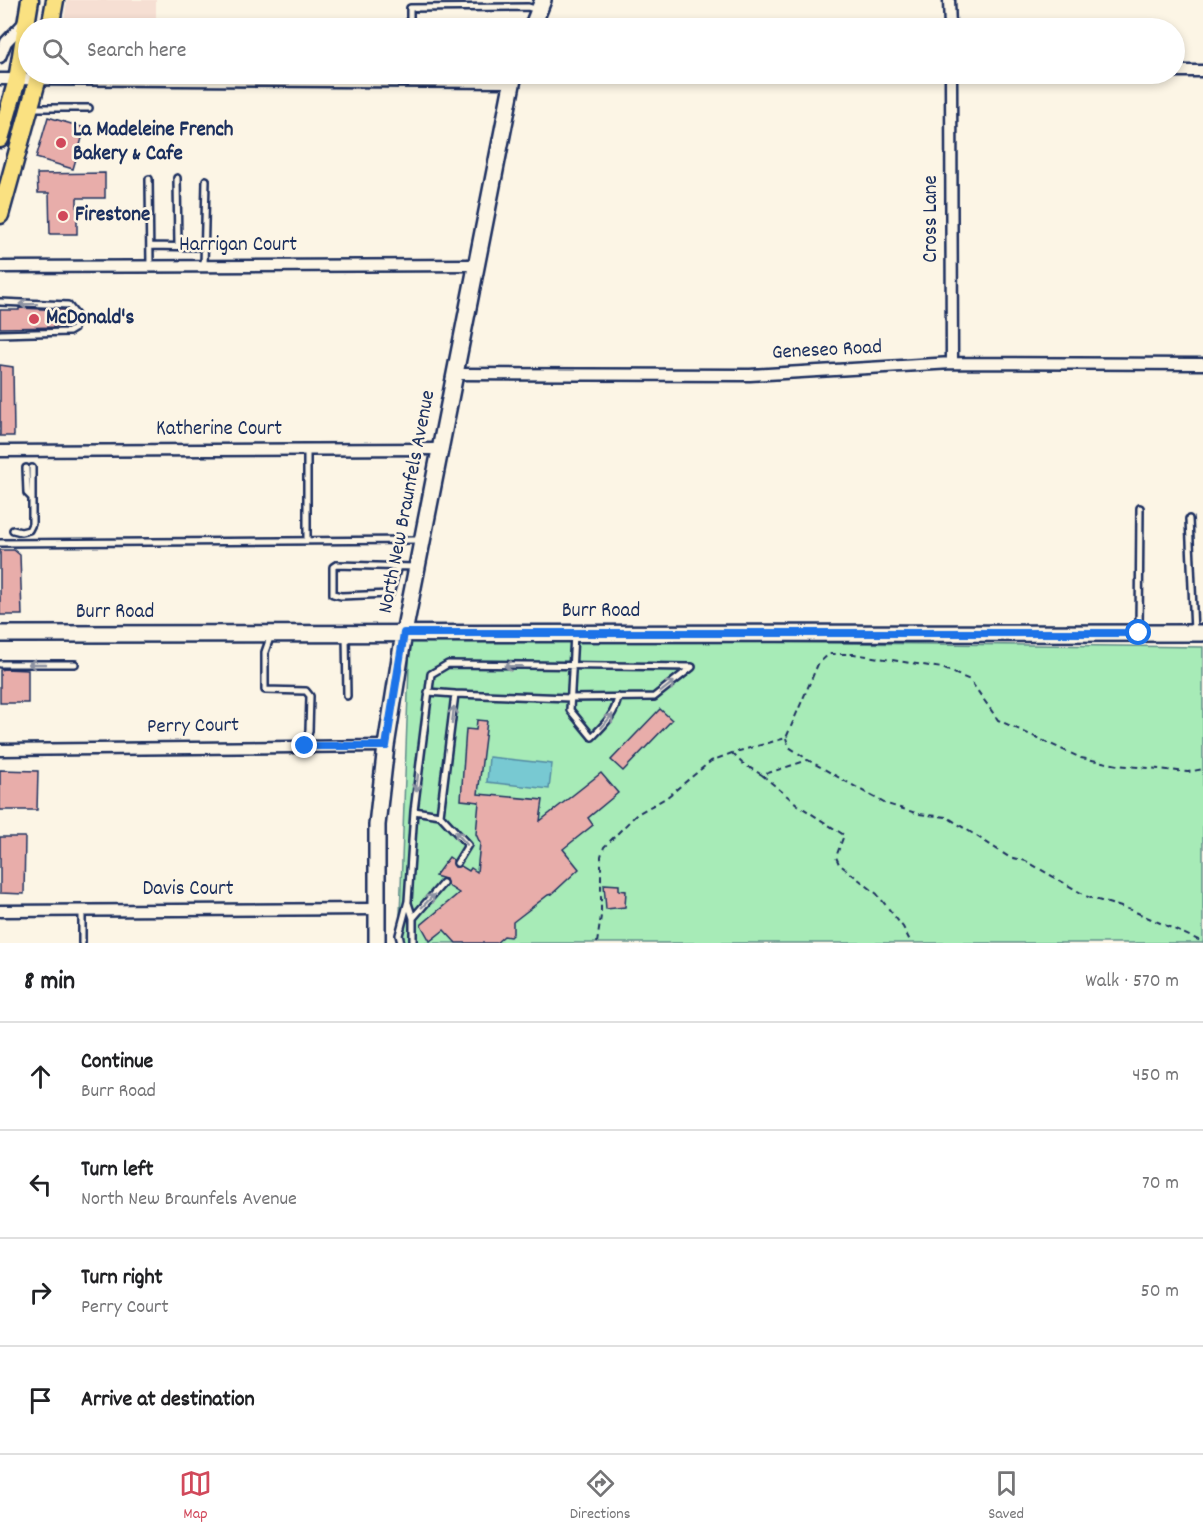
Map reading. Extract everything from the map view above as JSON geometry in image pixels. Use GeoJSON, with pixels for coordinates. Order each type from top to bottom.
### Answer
{"type":"FeatureCollection","features":[{"type":"Feature","properties":{"kind":"main road"},"geometry":{"type":"LineString","coordinates":[[27,18],[30,0]]}},
{"type":"Feature","properties":{"kind":"main road"},"geometry":{"type":"LineString","coordinates":[[52,18],[55,0]]}},
{"type":"Feature","properties":{"kind":"main road"},"geometry":{"type":"LineString","coordinates":[[0,139],[8,80],[18,48]]}},
{"type":"Feature","properties":{"kind":"main road"},"geometry":{"type":"LineString","coordinates":[[0,215],[37,84]]}},
{"type":"Feature","properties":{"kind":"street"},"geometry":{"type":"LineString","coordinates":[[949,0],[950,18]]}},
{"type":"Feature","properties":{"kind":"street"},"geometry":{"type":"LineString","coordinates":[[0,57],[6,42],[18,29]]}},
{"type":"Feature","properties":{"kind":"street"},"geometry":{"type":"LineString","coordinates":[[1185,71],[1203,71]]}},
{"type":"Feature","properties":{"kind":"street","name":"North New Braunfels Avenue"},"geometry":{"type":"LineString","coordinates":[[377,943],[377,825],[386,746],[404,633],[512,84]]}},
{"type":"Feature","properties":{"kind":"street","name":"Cross Lane"},"geometry":{"type":"LineString","coordinates":[[951,84],[952,363]]}},
{"type":"Feature","properties":{"kind":"street","name":"Harrigan Court"},"geometry":{"type":"LineString","coordinates":[[0,267],[476,265]]}},
{"type":"Feature","properties":{"kind":"street","name":"Geneseo Road"},"geometry":{"type":"LineString","coordinates":[[454,374],[750,375],[952,363],[1203,364]]}},
{"type":"Feature","properties":{"kind":"street","name":"Katherine Court"},"geometry":{"type":"LineString","coordinates":[[0,451],[439,449]]}},
{"type":"Feature","properties":{"kind":"street","name":"Burr Road"},"geometry":{"type":"LineString","coordinates":[[0,634],[1198,633]]}},
{"type":"Feature","properties":{"kind":"street","name":"Perry Court"},"geometry":{"type":"LineString","coordinates":[[0,750],[386,746]]}},
{"type":"Feature","properties":{"kind":"street","name":"Davis Court"},"geometry":{"type":"LineString","coordinates":[[0,911],[377,909]]}},
{"type":"Feature","properties":{"kind":"lane"},"geometry":{"type":"LineString","coordinates":[[410,18],[410,8],[541,5]]}},
{"type":"Feature","properties":{"kind":"lane"},"geometry":{"type":"LineString","coordinates":[[31,108],[89,108]]}},
{"type":"Feature","properties":{"kind":"lane"},"geometry":{"type":"LineString","coordinates":[[177,178],[178,246]]}},
{"type":"Feature","properties":{"kind":"lane"},"geometry":{"type":"LineString","coordinates":[[149,179],[150,266]]}},
{"type":"Feature","properties":{"kind":"lane"},"geometry":{"type":"LineString","coordinates":[[204,266],[206,180]]}},
{"type":"Feature","properties":{"kind":"lane"},"geometry":{"type":"LineString","coordinates":[[150,246],[205,247]]}},
{"type":"Feature","properties":{"kind":"lane"},"geometry":{"type":"LineString","coordinates":[[0,302],[68,305],[76,315],[76,324],[69,332],[0,334]]}},
{"type":"Feature","properties":{"kind":"lane"},"geometry":{"type":"LineString","coordinates":[[306,540],[307,450]]}},
{"type":"Feature","properties":{"kind":"lane"},"geometry":{"type":"LineString","coordinates":[[14,530],[21,532],[29,530],[32,524],[29,468]]}},
{"type":"Feature","properties":{"kind":"lane"},"geometry":{"type":"LineString","coordinates":[[1139,633],[1140,508]]}},
{"type":"Feature","properties":{"kind":"lane"},"geometry":{"type":"LineString","coordinates":[[1189,519],[1198,633]]}},
{"type":"Feature","properties":{"kind":"lane"},"geometry":{"type":"LineString","coordinates":[[0,543],[422,540]]}},
{"type":"Feature","properties":{"kind":"lane"},"geometry":{"type":"LineString","coordinates":[[398,566],[390,594],[333,594],[333,567],[336,565],[398,566],[417,567]]}},
{"type":"Feature","properties":{"kind":"lane"},"geometry":{"type":"LineString","coordinates":[[272,633],[265,652],[265,690],[306,691],[310,696],[309,730],[305,746]]}},
{"type":"Feature","properties":{"kind":"lane"},"geometry":{"type":"LineString","coordinates":[[346,633],[347,696]]}},
{"type":"Feature","properties":{"kind":"lane"},"geometry":{"type":"LineString","coordinates":[[574,633],[570,710],[592,737],[607,722],[616,708],[618,697]]}},
{"type":"Feature","properties":{"kind":"lane"},"geometry":{"type":"LineString","coordinates":[[0,664],[75,664]]}},
{"type":"Feature","properties":{"kind":"lane"},"geometry":{"type":"LineString","coordinates":[[401,943],[399,935],[408,901],[414,811],[428,692],[431,674],[448,664],[692,667],[654,697],[570,698],[428,692]]}},
{"type":"Feature","properties":{"kind":"lane"},"geometry":{"type":"LineString","coordinates":[[440,815],[455,694]]}},
{"type":"Feature","properties":{"kind":"lane"},"geometry":{"type":"LineString","coordinates":[[414,811],[440,815],[468,845],[458,862]]}},
{"type":"Feature","properties":{"kind":"lane"},"geometry":{"type":"LineString","coordinates":[[412,918],[443,884]]}},
{"type":"Feature","properties":{"kind":"lane"},"geometry":{"type":"LineString","coordinates":[[408,901],[412,918],[413,943]]}},
{"type":"Feature","properties":{"kind":"lane"},"geometry":{"type":"LineString","coordinates":[[82,910],[82,943]]}},
{"type":"Feature","properties":{"kind":"path"},"geometry":{"type":"LineString","coordinates":[[1203,769],[1188,772],[1118,765],[1081,758],[998,720],[970,680],[942,668],[855,654],[829,654],[818,664],[786,738],[789,747],[808,760],[884,803],[919,814],[947,817],[1009,857],[1026,861],[1088,897],[1131,910],[1203,942]]}},
{"type":"Feature","properties":{"kind":"path"},"geometry":{"type":"LineString","coordinates":[[597,943],[602,916],[601,856],[604,847],[637,814],[666,798],[711,761],[786,738]]}},
{"type":"Feature","properties":{"kind":"path"},"geometry":{"type":"LineString","coordinates":[[732,753],[798,805],[844,835],[836,857],[839,864],[877,894],[903,927],[911,943]]}},
{"type":"Feature","properties":{"kind":"path"},"geometry":{"type":"LineString","coordinates":[[762,775],[808,760]]}},
{"type":"Feature","properties":{"kind":"shaded area"},"geometry":{"type":"Polygon","coordinates":[[[67,0],[156,0],[156,18],[64,18],[67,0]]]}},
{"type":"Feature","properties":{"kind":"green space"},"geometry":{"type":"Polygon","coordinates":[[[410,638],[1203,647],[1203,943],[399,943],[410,638]]]}},
{"type":"Feature","properties":{"kind":"water"},"geometry":{"type":"Polygon","coordinates":[[[489,757],[552,764],[549,789],[487,782],[489,757]]]}},
{"type":"Feature","properties":{"kind":"building","name":"La Madeleine French Bakery & Cafe"},"geometry":{"type":"Polygon","coordinates":[[[48,117],[85,128],[73,169],[36,158],[48,117]]]}},
{"type":"Feature","properties":{"kind":"building","name":"Firestone"},"geometry":{"type":"Polygon","coordinates":[[[105,173],[105,198],[77,198],[77,234],[50,234],[49,193],[38,193],[37,174],[105,173]]]}},
{"type":"Feature","properties":{"kind":"building","name":"McDonald's"},"geometry":{"type":"Polygon","coordinates":[[[19,308],[66,310],[67,327],[0,328],[0,310],[19,310],[19,308]]]}},
{"type":"Feature","properties":{"kind":"building"},"geometry":{"type":"Polygon","coordinates":[[[0,365],[13,367],[14,436],[0,436],[0,365]]]}},
{"type":"Feature","properties":{"kind":"building"},"geometry":{"type":"Polygon","coordinates":[[[0,550],[14,550],[20,555],[22,615],[0,615],[0,550]]]}},
{"type":"Feature","properties":{"kind":"building"},"geometry":{"type":"Polygon","coordinates":[[[0,670],[28,670],[28,703],[0,703],[0,670]]]}},
{"type":"Feature","properties":{"kind":"building"},"geometry":{"type":"Polygon","coordinates":[[[660,709],[672,720],[623,771],[611,760],[660,709]]]}},
{"type":"Feature","properties":{"kind":"building"},"geometry":{"type":"Polygon","coordinates":[[[477,720],[487,721],[478,794],[543,800],[540,821],[601,773],[618,793],[588,818],[593,825],[563,849],[579,869],[552,894],[513,922],[513,934],[510,937],[504,936],[496,943],[456,943],[444,930],[430,941],[421,925],[459,893],[447,885],[446,879],[435,876],[449,857],[453,860],[455,867],[461,866],[469,871],[471,868],[477,872],[480,843],[476,834],[479,802],[461,800],[466,729],[476,730],[477,720]]]}},
{"type":"Feature","properties":{"kind":"building"},"geometry":{"type":"Polygon","coordinates":[[[0,770],[38,771],[37,810],[0,810],[0,770]]]}},
{"type":"Feature","properties":{"kind":"building"},"geometry":{"type":"Polygon","coordinates":[[[0,837],[25,837],[24,894],[0,893],[0,837]]]}},
{"type":"Feature","properties":{"kind":"building"},"geometry":{"type":"Polygon","coordinates":[[[604,884],[619,885],[619,890],[626,891],[625,907],[606,909],[604,884]]]}},
{"type":"Feature","properties":{"kind":"place","name":"La Madeleine French Bakery & Cafe"},"geometry":{"type":"Point","coordinates":[61,143]}},
{"type":"Feature","properties":{"kind":"place","name":"Firestone"},"geometry":{"type":"Point","coordinates":[63,216]}},
{"type":"Feature","properties":{"kind":"place","name":"McDonald's"},"geometry":{"type":"Point","coordinates":[34,319]}},
{"type":"Feature","properties":{"kind":"route"},"geometry":{"type":"LineString","coordinates":[[305,746],[386,746],[404,633],[1139,633]]}}]}
